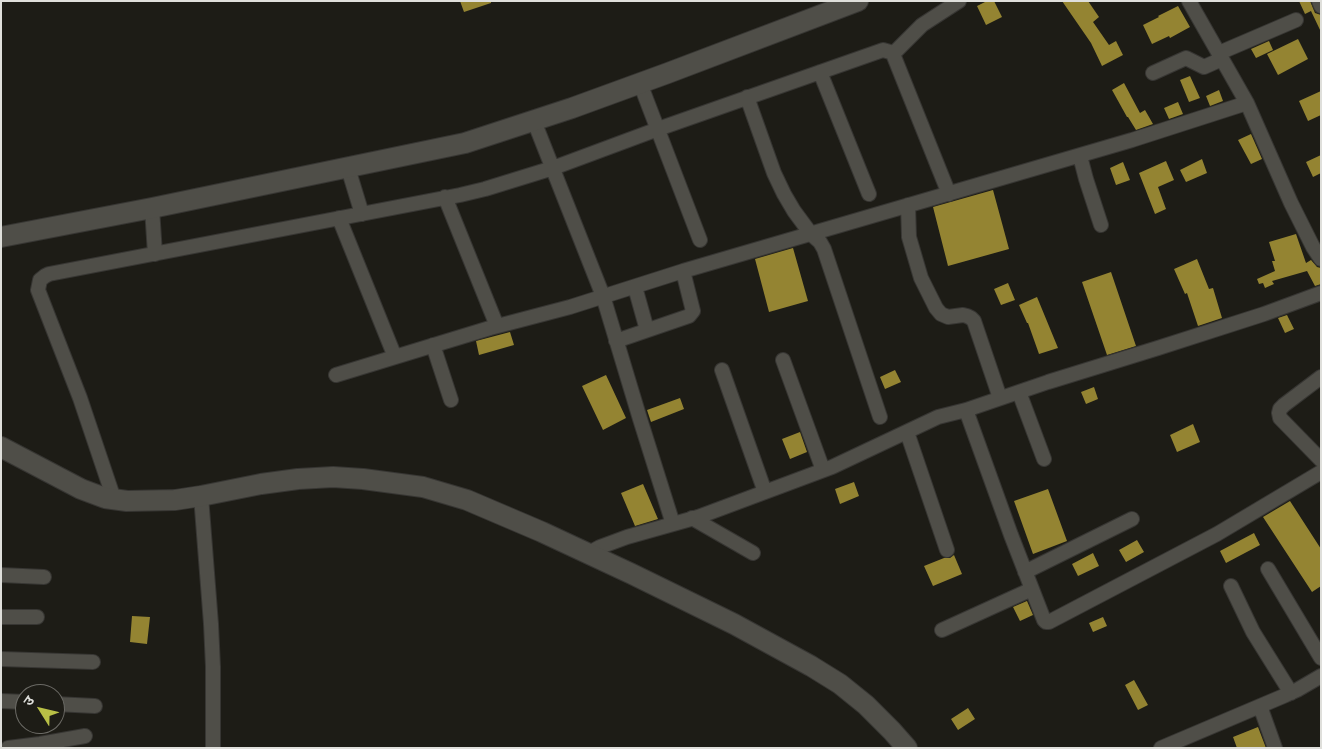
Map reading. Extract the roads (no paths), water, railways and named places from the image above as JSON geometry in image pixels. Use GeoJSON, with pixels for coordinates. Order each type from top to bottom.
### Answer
{"type":"FeatureCollection","features":[{"type":"Feature","properties":{"kind":"street"},"geometry":{"type":"LineString","coordinates":[[1,237],[152,208],[465,143],[534,121],[640,83],[858,1]]}},
{"type":"Feature","properties":{"kind":"street"},"geometry":{"type":"LineString","coordinates":[[893,54],[922,25],[960,1]]}},
{"type":"Feature","properties":{"kind":"street"},"geometry":{"type":"LineString","coordinates":[[1189,1],[1247,104],[1291,203],[1321,259]]}},
{"type":"Feature","properties":{"kind":"street"},"geometry":{"type":"LineString","coordinates":[[1319,1],[1321,6]]}},
{"type":"Feature","properties":{"kind":"street"},"geometry":{"type":"LineString","coordinates":[[1153,73],[1186,58],[1204,67],[1220,56],[1296,20]]}},
{"type":"Feature","properties":{"kind":"street"},"geometry":{"type":"LineString","coordinates":[[114,499],[80,398],[38,290],[40,280],[50,274],[484,189],[553,168],[747,97],[883,50],[893,54],[949,194]]}},
{"type":"Feature","properties":{"kind":"street"},"geometry":{"type":"LineString","coordinates":[[820,72],[869,194]]}},
{"type":"Feature","properties":{"kind":"street"},"geometry":{"type":"LineString","coordinates":[[640,83],[700,240]]}},
{"type":"Feature","properties":{"kind":"street"},"geometry":{"type":"LineString","coordinates":[[747,97],[774,173],[784,194],[794,211],[824,249],[880,417]]}},
{"type":"Feature","properties":{"kind":"street"},"geometry":{"type":"LineString","coordinates":[[336,375],[497,326],[570,307],[683,271],[1080,156],[1247,104]]}},
{"type":"Feature","properties":{"kind":"street"},"geometry":{"type":"LineString","coordinates":[[534,121],[603,296],[674,524]]}},
{"type":"Feature","properties":{"kind":"street"},"geometry":{"type":"LineString","coordinates":[[1080,156],[1101,224]]}},
{"type":"Feature","properties":{"kind":"street"},"geometry":{"type":"LineString","coordinates":[[348,168],[362,214]]}},
{"type":"Feature","properties":{"kind":"street"},"geometry":{"type":"LineString","coordinates":[[445,197],[497,326]]}},
{"type":"Feature","properties":{"kind":"street"},"geometry":{"type":"LineString","coordinates":[[908,205],[909,237],[922,278],[936,308],[941,314],[948,317],[967,316],[974,321],[1000,398]]}},
{"type":"Feature","properties":{"kind":"street"},"geometry":{"type":"LineString","coordinates":[[152,208],[155,254]]}},
{"type":"Feature","properties":{"kind":"street"},"geometry":{"type":"LineString","coordinates":[[339,218],[394,357]]}},
{"type":"Feature","properties":{"kind":"street"},"geometry":{"type":"LineString","coordinates":[[616,341],[691,314],[693,311],[683,271]]}},
{"type":"Feature","properties":{"kind":"street"},"geometry":{"type":"LineString","coordinates":[[635,287],[647,330]]}},
{"type":"Feature","properties":{"kind":"street"},"geometry":{"type":"LineString","coordinates":[[587,554],[627,537],[692,518],[823,470],[938,418],[1264,314],[1321,293]]}},
{"type":"Feature","properties":{"kind":"street"},"geometry":{"type":"LineString","coordinates":[[433,345],[451,400]]}},
{"type":"Feature","properties":{"kind":"street"},"geometry":{"type":"LineString","coordinates":[[783,360],[823,470]]}},
{"type":"Feature","properties":{"kind":"street"},"geometry":{"type":"LineString","coordinates":[[722,370],[765,492]]}},
{"type":"Feature","properties":{"kind":"street"},"geometry":{"type":"LineString","coordinates":[[1321,377],[1284,405],[1280,409],[1279,414],[1280,418],[1321,460]]}},
{"type":"Feature","properties":{"kind":"street"},"geometry":{"type":"LineString","coordinates":[[1019,392],[1044,459]]}},
{"type":"Feature","properties":{"kind":"street"},"geometry":{"type":"LineString","coordinates":[[966,410],[1025,572],[1046,622],[1217,534],[1321,472]]}},
{"type":"Feature","properties":{"kind":"street"},"geometry":{"type":"LineString","coordinates":[[907,432],[947,550]]}},
{"type":"Feature","properties":{"kind":"street"},"geometry":{"type":"LineString","coordinates":[[1,447],[82,490],[105,498],[126,501],[175,500],[298,478],[333,477],[423,487],[467,500],[632,574],[726,620],[811,666],[840,684],[866,705],[907,748]]}},
{"type":"Feature","properties":{"kind":"street"},"geometry":{"type":"LineString","coordinates":[[201,496],[211,633],[213,748]]}},
{"type":"Feature","properties":{"kind":"street"},"geometry":{"type":"LineString","coordinates":[[692,518],[753,553]]}},
{"type":"Feature","properties":{"kind":"street"},"geometry":{"type":"LineString","coordinates":[[1025,572],[1132,519]]}},
{"type":"Feature","properties":{"kind":"street"},"geometry":{"type":"LineString","coordinates":[[1268,569],[1321,658]]}},
{"type":"Feature","properties":{"kind":"street"},"geometry":{"type":"LineString","coordinates":[[1,575],[44,577]]}},
{"type":"Feature","properties":{"kind":"street"},"geometry":{"type":"LineString","coordinates":[[1231,586],[1254,632],[1291,693]]}},
{"type":"Feature","properties":{"kind":"street"},"geometry":{"type":"LineString","coordinates":[[942,630],[1032,589]]}},
{"type":"Feature","properties":{"kind":"street"},"geometry":{"type":"LineString","coordinates":[[1,617],[37,617]]}},
{"type":"Feature","properties":{"kind":"street"},"geometry":{"type":"LineString","coordinates":[[1,659],[94,662]]}},
{"type":"Feature","properties":{"kind":"street"},"geometry":{"type":"LineString","coordinates":[[1161,748],[1291,693],[1321,676]]}},
{"type":"Feature","properties":{"kind":"street"},"geometry":{"type":"LineString","coordinates":[[1,701],[15,702]]}},
{"type":"Feature","properties":{"kind":"street"},"geometry":{"type":"LineString","coordinates":[[65,704],[95,706]]}},
{"type":"Feature","properties":{"kind":"street"},"geometry":{"type":"LineString","coordinates":[[1260,706],[1274,748]]}},
{"type":"Feature","properties":{"kind":"street"},"geometry":{"type":"LineString","coordinates":[[8,748],[85,736]]}}]}
